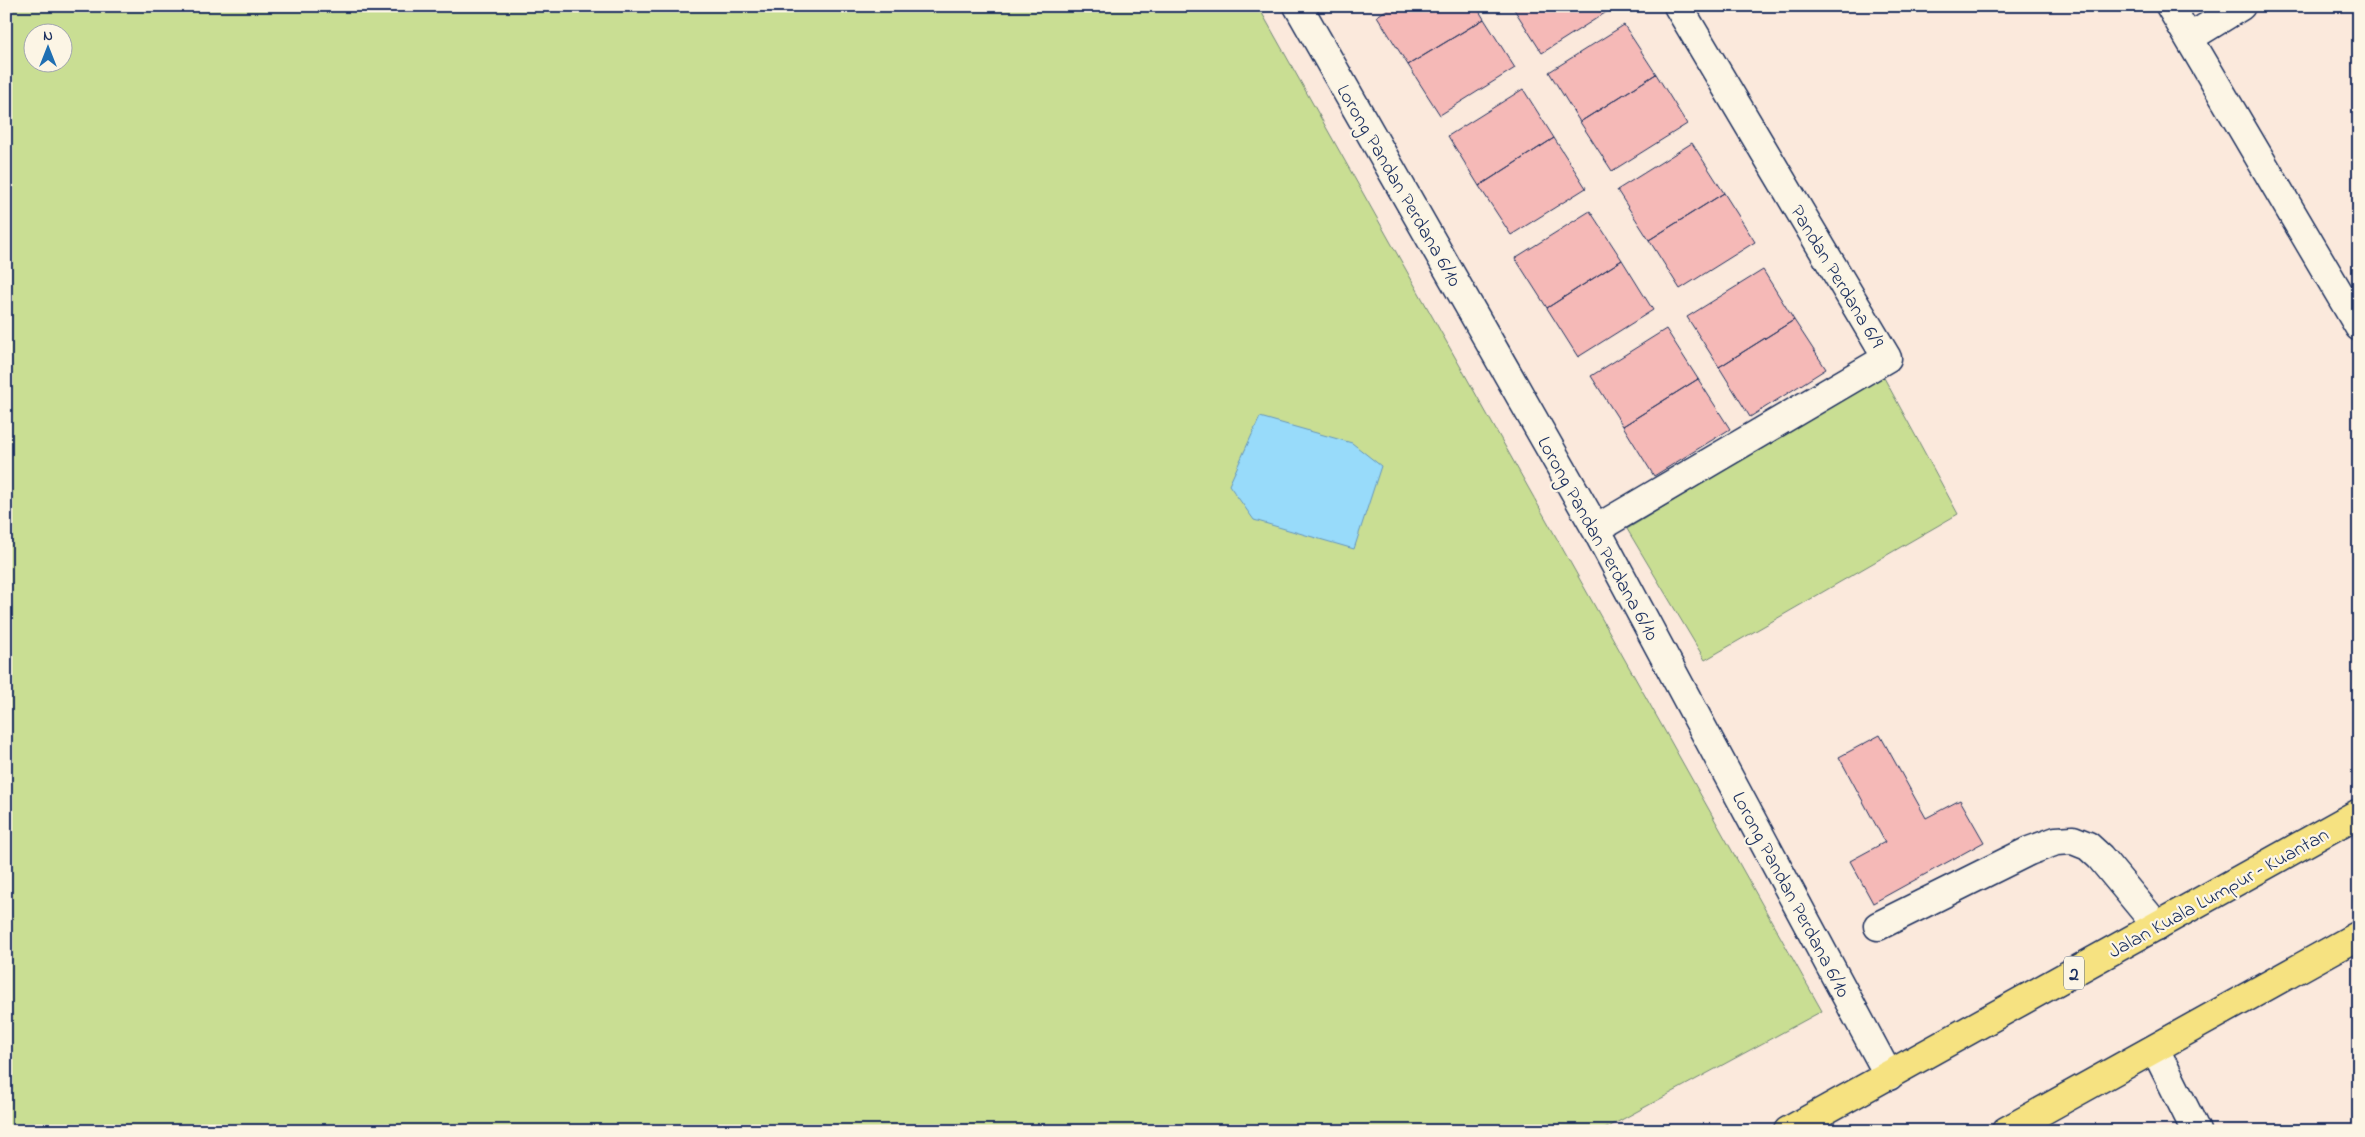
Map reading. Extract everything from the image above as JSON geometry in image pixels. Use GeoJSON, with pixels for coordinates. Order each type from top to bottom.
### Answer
{"type":"FeatureCollection","features":[{"type":"Feature","properties":{"kind":"highway","name":"Jalan Kuala Lumpur – Kuantan"},"geometry":{"type":"LineString","coordinates":[[1788,1131],[2359,813]]}},
{"type":"Feature","properties":{"kind":"highway"},"geometry":{"type":"LineString","coordinates":[[2006,1131],[2359,935]]}},
{"type":"Feature","properties":{"kind":"street","name":"Lorong Pandan Perdana 6/10"},"geometry":{"type":"LineString","coordinates":[[1298,6],[1596,529],[1889,1076]]}},
{"type":"Feature","properties":{"kind":"street","name":"Pandan Perdana 6/9"},"geometry":{"type":"LineString","coordinates":[[1596,529],[1887,358],[1678,6]]}},
{"type":"Feature","properties":{"kind":"street"},"geometry":{"type":"LineString","coordinates":[[2170,6],[2359,327]]}},
{"type":"Feature","properties":{"kind":"street"},"geometry":{"type":"LineString","coordinates":[[2189,38],[2241,6]]}},
{"type":"Feature","properties":{"kind":"street"},"geometry":{"type":"LineString","coordinates":[[1878,926],[2029,851],[2056,841],[2073,840],[2088,846],[2100,857],[2157,926]]}},
{"type":"Feature","properties":{"kind":"street"},"geometry":{"type":"LineString","coordinates":[[2156,1048],[2196,1131]]}},
{"type":"Feature","properties":{"kind":"green space"},"geometry":{"type":"Polygon","coordinates":[[[6,6],[1258,6],[1822,1011],[1601,1131],[6,1131],[6,6]]]}},
{"type":"Feature","properties":{"kind":"green space"},"geometry":{"type":"Polygon","coordinates":[[[1882,374],[1958,514],[1705,660],[1627,529],[1882,374]]]}},
{"type":"Feature","properties":{"kind":"water"},"geometry":{"type":"Polygon","coordinates":[[[1260,417],[1352,443],[1381,466],[1354,549],[1254,520],[1229,485],[1260,417]]]}},
{"type":"Feature","properties":{"kind":"building"},"geometry":{"type":"Polygon","coordinates":[[[1393,6],[1476,6],[1484,19],[1408,65],[1377,16],[1393,6]]]}},
{"type":"Feature","properties":{"kind":"building"},"geometry":{"type":"Polygon","coordinates":[[[1512,6],[1616,6],[1542,53],[1512,6]]]}},
{"type":"Feature","properties":{"kind":"building"},"geometry":{"type":"Polygon","coordinates":[[[1484,19],[1515,68],[1440,115],[1408,65],[1484,19]]]}},
{"type":"Feature","properties":{"kind":"building"},"geometry":{"type":"Polygon","coordinates":[[[1624,25],[1656,74],[1580,122],[1549,72],[1624,25]]]}},
{"type":"Feature","properties":{"kind":"building"},"geometry":{"type":"Polygon","coordinates":[[[1656,74],[1687,124],[1612,171],[1580,122],[1656,74]]]}},
{"type":"Feature","properties":{"kind":"building"},"geometry":{"type":"Polygon","coordinates":[[[1523,89],[1554,138],[1479,186],[1448,136],[1523,89]]]}},
{"type":"Feature","properties":{"kind":"building"},"geometry":{"type":"Polygon","coordinates":[[[1554,138],[1586,188],[1511,235],[1479,186],[1554,138]]]}},
{"type":"Feature","properties":{"kind":"building"},"geometry":{"type":"Polygon","coordinates":[[[1692,143],[1724,193],[1649,240],[1617,190],[1692,143]]]}},
{"type":"Feature","properties":{"kind":"building"},"geometry":{"type":"Polygon","coordinates":[[[1724,193],[1755,242],[1680,289],[1649,240],[1724,193]]]}},
{"type":"Feature","properties":{"kind":"building"},"geometry":{"type":"Polygon","coordinates":[[[1590,211],[1622,260],[1547,308],[1515,258],[1590,211]]]}},
{"type":"Feature","properties":{"kind":"building"},"geometry":{"type":"Polygon","coordinates":[[[1622,260],[1653,310],[1578,357],[1547,308],[1622,260]]]}},
{"type":"Feature","properties":{"kind":"building"},"geometry":{"type":"Polygon","coordinates":[[[1763,270],[1794,320],[1719,367],[1687,317],[1763,270]]]}},
{"type":"Feature","properties":{"kind":"building"},"geometry":{"type":"Polygon","coordinates":[[[1794,320],[1826,369],[1750,417],[1719,367],[1794,320]]]}},
{"type":"Feature","properties":{"kind":"building"},"geometry":{"type":"Polygon","coordinates":[[[1666,329],[1698,379],[1623,426],[1591,376],[1666,329]]]}},
{"type":"Feature","properties":{"kind":"building"},"geometry":{"type":"Polygon","coordinates":[[[1698,379],[1730,429],[1654,476],[1623,426],[1698,379]]]}},
{"type":"Feature","properties":{"kind":"building"},"geometry":{"type":"Polygon","coordinates":[[[1880,735],[1926,818],[1960,800],[1984,842],[1873,903],[1850,861],[1885,842],[1839,757],[1880,735]]]}}]}
